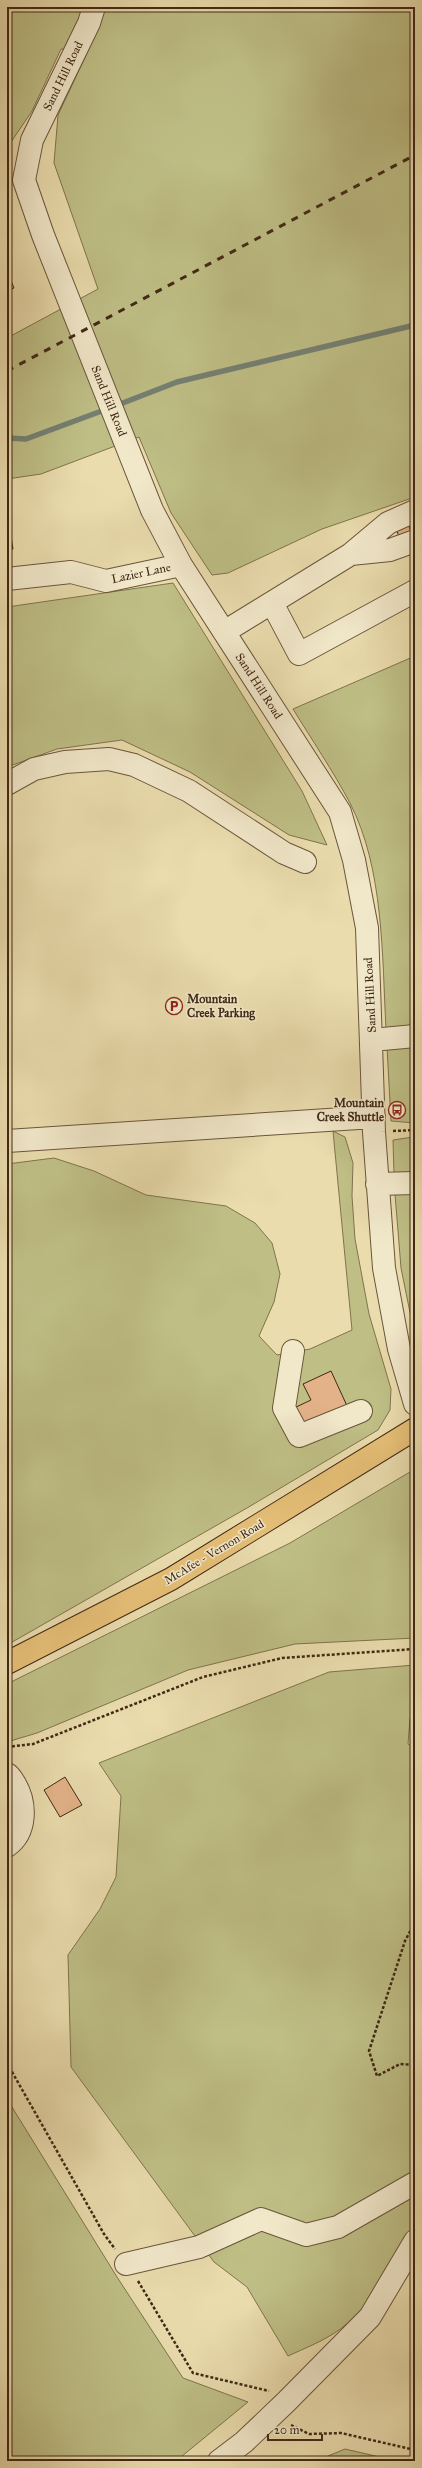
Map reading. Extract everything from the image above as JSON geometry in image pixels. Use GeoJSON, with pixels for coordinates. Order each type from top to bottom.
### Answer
{"type":"FeatureCollection","features":[{"type":"Feature","properties":{"kind":"main road","name":"McAfee - Vernon Road"},"geometry":{"type":"LineString","coordinates":[[7,1663],[171,1579],[415,1429]]}},
{"type":"Feature","properties":{"kind":"street","name":"Sand Hill Road"},"geometry":{"type":"LineString","coordinates":[[94,7],[90,22],[32,140],[15,182],[107,397],[152,510],[181,565],[340,812],[354,860],[367,928],[377,1184],[384,1268],[399,1349],[415,1404]]}},
{"type":"Feature","properties":{"kind":"street"},"geometry":{"type":"LineString","coordinates":[[224,632],[351,554],[388,523],[415,511]]}},
{"type":"Feature","properties":{"kind":"street"},"geometry":{"type":"LineString","coordinates":[[351,554],[390,550],[415,541]]}},
{"type":"Feature","properties":{"kind":"street","name":"Lazier Lane"},"geometry":{"type":"LineString","coordinates":[[7,579],[71,572],[106,581],[181,565]]}},
{"type":"Feature","properties":{"kind":"street"},"geometry":{"type":"LineString","coordinates":[[272,603],[299,654],[415,590]]}},
{"type":"Feature","properties":{"kind":"street"},"geometry":{"type":"LineString","coordinates":[[7,784],[34,769],[65,762],[109,759],[134,765],[189,791],[284,853],[305,862]]}},
{"type":"Feature","properties":{"kind":"street"},"geometry":{"type":"LineString","coordinates":[[372,1040],[415,1036]]}},
{"type":"Feature","properties":{"kind":"street"},"geometry":{"type":"LineString","coordinates":[[7,1142],[374,1117]]}},
{"type":"Feature","properties":{"kind":"street"},"geometry":{"type":"LineString","coordinates":[[377,1184],[415,1183]]}},
{"type":"Feature","properties":{"kind":"street"},"geometry":{"type":"LineString","coordinates":[[293,1351],[284,1408],[300,1436],[361,1411]]}},
{"type":"Feature","properties":{"kind":"street"},"geometry":{"type":"LineString","coordinates":[[7,1774],[20,1792],[23,1809],[22,1827],[13,1842],[7,1846]]}},
{"type":"Feature","properties":{"kind":"street"},"geometry":{"type":"LineString","coordinates":[[126,2264],[200,2247],[261,2219],[306,2235],[338,2227],[415,2183]]}},
{"type":"Feature","properties":{"kind":"street"},"geometry":{"type":"LineString","coordinates":[[219,2461],[244,2442],[286,2402],[370,2317],[415,2241]]}},
{"type":"Feature","properties":{"kind":"path"},"geometry":{"type":"LineString","coordinates":[[7,1747],[33,1744],[203,1677],[282,1658],[415,1649]]}},
{"type":"Feature","properties":{"kind":"path"},"geometry":{"type":"LineString","coordinates":[[415,1922],[405,1941],[369,2051],[377,2076],[400,2064],[415,2065]]}},
{"type":"Feature","properties":{"kind":"path"},"geometry":{"type":"LineString","coordinates":[[7,2063],[104,2234],[126,2264],[158,2313],[193,2373],[264,2388],[286,2402],[284,2422],[309,2434],[341,2433],[415,2450]]}},
{"type":"Feature","properties":{"kind":"green space"},"geometry":{"type":"Polygon","coordinates":[[[7,7],[415,7],[415,497],[322,529],[228,573],[212,575],[171,513],[139,437],[41,474],[7,479],[7,338],[98,289],[54,163],[58,115],[88,51],[61,49],[32,111],[7,148],[7,7]]]}},
{"type":"Feature","properties":{"kind":"green space"},"geometry":{"type":"Polygon","coordinates":[[[173,583],[302,791],[327,845],[289,835],[190,772],[122,740],[57,749],[7,767],[7,607],[173,583]]]}},
{"type":"Feature","properties":{"kind":"green space"},"geometry":{"type":"Polygon","coordinates":[[[415,656],[415,1027],[386,1029],[382,943],[375,884],[369,856],[361,829],[350,803],[330,767],[293,709],[415,656]]]}},
{"type":"Feature","properties":{"kind":"green space"},"geometry":{"type":"Polygon","coordinates":[[[415,1043],[415,1123],[391,1121],[387,1047],[415,1043]]]}},
{"type":"Feature","properties":{"kind":"green space"},"geometry":{"type":"Polygon","coordinates":[[[333,1131],[345,1137],[353,1163],[352,1196],[355,1239],[369,1314],[391,1389],[390,1410],[378,1430],[247,1508],[7,1645],[7,1164],[54,1158],[94,1171],[146,1195],[226,1206],[255,1223],[272,1243],[280,1274],[274,1302],[259,1336],[277,1355],[310,1349],[352,1330],[333,1131]]]}},
{"type":"Feature","properties":{"kind":"green space"},"geometry":{"type":"Polygon","coordinates":[[[415,1138],[415,1174],[394,1174],[393,1140],[415,1138]]]}},
{"type":"Feature","properties":{"kind":"green space"},"geometry":{"type":"Polygon","coordinates":[[[415,1193],[415,1337],[401,1268],[395,1194],[415,1193]]]}},
{"type":"Feature","properties":{"kind":"green space"},"geometry":{"type":"Polygon","coordinates":[[[415,1469],[415,1638],[295,1644],[188,1670],[37,1733],[7,1742],[7,1684],[290,1543],[415,1469]]]}},
{"type":"Feature","properties":{"kind":"green space"},"geometry":{"type":"Polygon","coordinates":[[[415,1665],[415,1714],[410,1718],[408,1744],[415,1748],[415,2227],[380,2286],[359,2312],[347,2324],[333,2334],[288,2356],[247,2287],[214,2262],[71,2067],[68,1955],[100,1909],[116,1877],[121,1796],[99,1763],[329,1672],[415,1665]]]}},
{"type":"Feature","properties":{"kind":"green space"},"geometry":{"type":"Polygon","coordinates":[[[7,2099],[117,2277],[183,2378],[248,2402],[176,2461],[7,2461],[7,2099]]]}},
{"type":"Feature","properties":{"kind":"green space"},"geometry":{"type":"Polygon","coordinates":[[[345,2449],[397,2461],[316,2461],[345,2449]]]}},
{"type":"Feature","properties":{"kind":"building"},"geometry":{"type":"Polygon","coordinates":[[[7,271],[14,288],[7,291],[7,271]]]}},
{"type":"Feature","properties":{"kind":"building"},"geometry":{"type":"Polygon","coordinates":[[[7,524],[9,524],[13,549],[7,550],[7,524]]]}},
{"type":"Feature","properties":{"kind":"building"},"geometry":{"type":"Polygon","coordinates":[[[408,524],[412,534],[400,539],[396,529],[408,524]]]}},
{"type":"Feature","properties":{"kind":"building"},"geometry":{"type":"Polygon","coordinates":[[[331,1371],[348,1408],[302,1430],[292,1409],[311,1400],[303,1384],[331,1371]]]}},
{"type":"Feature","properties":{"kind":"building"},"geometry":{"type":"Polygon","coordinates":[[[65,1777],[82,1805],[60,1817],[44,1790],[65,1777]]]}},
{"type":"Feature","properties":{"kind":"waterway"},"geometry":{"type":"LineString","coordinates":[[115,406],[177,382],[415,325]]}},
{"type":"Feature","properties":{"kind":"waterway"},"geometry":{"type":"LineString","coordinates":[[7,438],[26,439],[107,409]]}},
{"type":"Feature","properties":{"kind":"railway"},"geometry":{"type":"LineString","coordinates":[[7,371],[415,155]]}},
{"type":"Feature","properties":{"kind":"place","name":"Mountain Creek Parking"},"geometry":{"type":"Point","coordinates":[174,1006]}},
{"type":"Feature","properties":{"kind":"place","name":"Mountain Creek Shuttle"},"geometry":{"type":"Point","coordinates":[397,1110]}}]}
